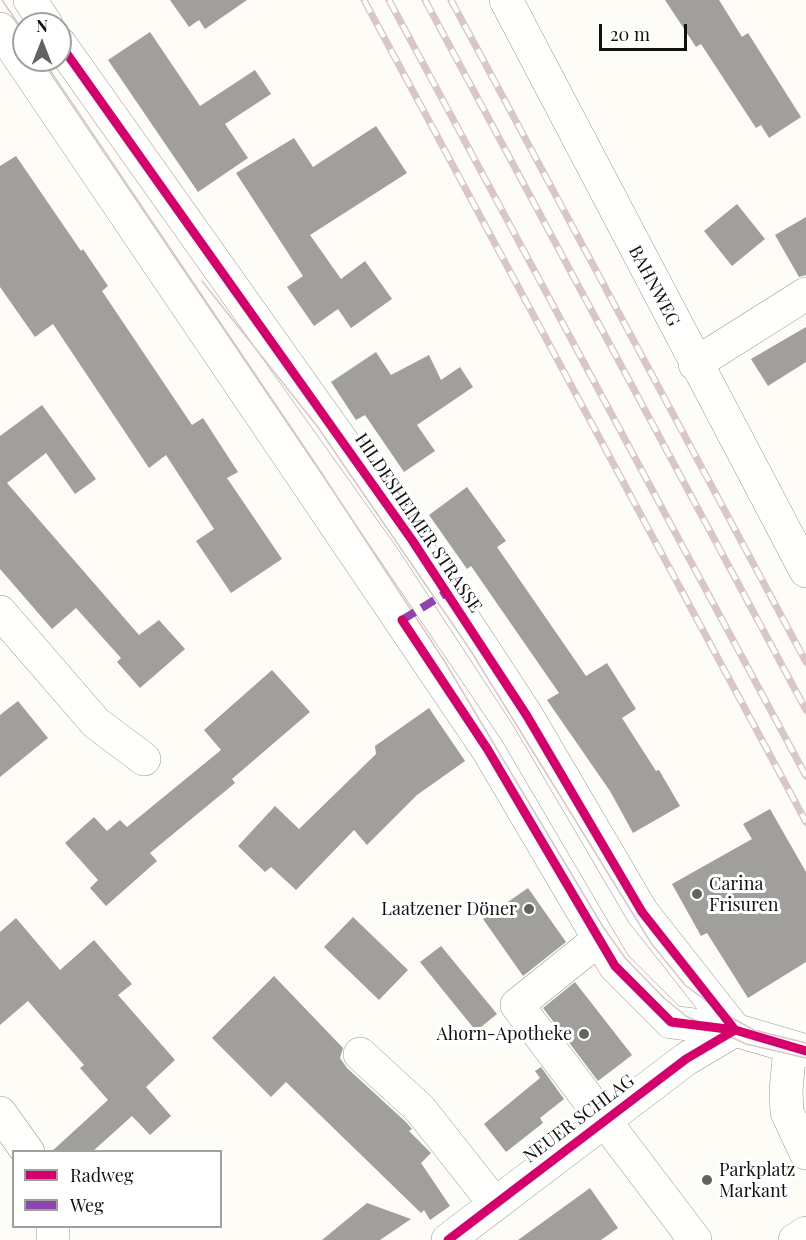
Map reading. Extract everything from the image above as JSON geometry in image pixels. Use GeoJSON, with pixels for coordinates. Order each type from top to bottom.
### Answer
{"type":"FeatureCollection","features":[{"type":"Feature","properties":{"kind":"street","name":"BAHNWEG"},"geometry":{"type":"LineString","coordinates":[[506,0],[695,364],[806,571]]}},
{"type":"Feature","properties":{"kind":"street"},"geometry":{"type":"LineString","coordinates":[[0,29],[488,750],[615,966],[671,1022],[735,1030],[798,1049],[786,1090],[787,1112],[806,1153]]}},
{"type":"Feature","properties":{"kind":"street","name":"HILDESHEIMER STRASSE"},"geometry":{"type":"LineString","coordinates":[[72,61],[418,549],[527,716],[642,912],[735,1030]]}},
{"type":"Feature","properties":{"kind":"street"},"geometry":{"type":"LineString","coordinates":[[695,364],[806,294]]}},
{"type":"Feature","properties":{"kind":"street"},"geometry":{"type":"LineString","coordinates":[[0,612],[96,723],[144,759]]}},
{"type":"Feature","properties":{"kind":"street"},"geometry":{"type":"LineString","coordinates":[[598,940],[517,1005],[695,1240]]}},
{"type":"Feature","properties":{"kind":"street","name":"NEUER SCHLAG"},"geometry":{"type":"LineString","coordinates":[[448,1240],[686,1059],[735,1030]]}},
{"type":"Feature","properties":{"kind":"street"},"geometry":{"type":"LineString","coordinates":[[360,1054],[420,1109],[495,1204]]}},
{"type":"Feature","properties":{"kind":"street"},"geometry":{"type":"LineString","coordinates":[[0,1113],[27,1150]]}},
{"type":"Feature","properties":{"kind":"street"},"geometry":{"type":"LineString","coordinates":[[795,1240],[806,1233]]}},
{"type":"Feature","properties":{"kind":"building"},"geometry":{"type":"Polygon","coordinates":[[[170,0],[247,0],[205,29],[199,20],[189,27],[170,0]]]}},
{"type":"Feature","properties":{"kind":"building"},"geometry":{"type":"Polygon","coordinates":[[[665,0],[719,0],[742,37],[748,33],[801,117],[769,138],[761,125],[756,128],[701,44],[696,47],[665,0]]]}},
{"type":"Feature","properties":{"kind":"building"},"geometry":{"type":"Polygon","coordinates":[[[150,32],[200,106],[255,70],[271,94],[225,124],[248,158],[198,192],[108,60],[150,32]]]}},
{"type":"Feature","properties":{"kind":"building"},"geometry":{"type":"Polygon","coordinates":[[[376,126],[407,173],[310,235],[341,279],[365,261],[392,299],[351,328],[338,309],[314,326],[287,287],[303,276],[236,173],[294,138],[313,167],[376,126]]]}},
{"type":"Feature","properties":{"kind":"building"},"geometry":{"type":"Polygon","coordinates":[[[16,156],[81,251],[83,249],[108,286],[102,291],[192,425],[203,418],[238,472],[227,478],[282,559],[231,593],[196,541],[214,529],[166,455],[149,468],[53,324],[35,337],[0,287],[0,166],[16,156]]]}},
{"type":"Feature","properties":{"kind":"building"},"geometry":{"type":"Polygon","coordinates":[[[737,204],[765,239],[732,266],[704,231],[737,204]]]}},
{"type":"Feature","properties":{"kind":"building"},"geometry":{"type":"Polygon","coordinates":[[[806,217],[806,275],[799,277],[775,235],[806,217]]]}},
{"type":"Feature","properties":{"kind":"building"},"geometry":{"type":"Polygon","coordinates":[[[806,327],[806,362],[768,386],[751,359],[806,327]]]}},
{"type":"Feature","properties":{"kind":"building"},"geometry":{"type":"Polygon","coordinates":[[[376,352],[391,375],[429,355],[441,380],[460,367],[473,387],[417,425],[435,451],[404,472],[365,415],[356,420],[331,382],[376,352]]]}},
{"type":"Feature","properties":{"kind":"building"},"geometry":{"type":"Polygon","coordinates":[[[42,405],[96,479],[75,494],[46,453],[7,483],[139,635],[159,620],[185,649],[140,688],[117,662],[121,658],[76,608],[52,629],[0,569],[0,436],[42,405]]]}},
{"type":"Feature","properties":{"kind":"building"},"geometry":{"type":"Polygon","coordinates":[[[467,487],[506,541],[497,547],[586,676],[607,663],[636,709],[622,718],[656,771],[659,770],[680,806],[633,833],[610,791],[547,700],[559,693],[471,566],[467,569],[429,515],[467,487]]]}},
{"type":"Feature","properties":{"kind":"building"},"geometry":{"type":"Polygon","coordinates":[[[272,670],[310,712],[232,779],[235,783],[150,853],[157,861],[106,906],[90,888],[98,880],[65,843],[94,817],[107,831],[120,820],[127,827],[221,750],[204,730],[272,670]]]}},
{"type":"Feature","properties":{"kind":"building"},"geometry":{"type":"Polygon","coordinates":[[[18,701],[48,738],[0,777],[0,715],[18,701]]]}},
{"type":"Feature","properties":{"kind":"building"},"geometry":{"type":"Polygon","coordinates":[[[429,708],[465,761],[417,795],[367,845],[354,830],[296,890],[271,867],[265,872],[238,846],[275,806],[299,829],[376,754],[375,746],[429,708]]]}},
{"type":"Feature","properties":{"kind":"building"},"geometry":{"type":"Polygon","coordinates":[[[770,809],[806,872],[806,962],[748,998],[707,933],[701,936],[672,884],[752,839],[743,824],[770,809]]]}},
{"type":"Feature","properties":{"kind":"building"},"geometry":{"type":"Polygon","coordinates":[[[528,888],[566,942],[523,976],[483,919],[528,888]]]}},
{"type":"Feature","properties":{"kind":"building"},"geometry":{"type":"Polygon","coordinates":[[[353,917],[408,970],[379,1000],[324,947],[353,917]]]}},
{"type":"Feature","properties":{"kind":"building"},"geometry":{"type":"Polygon","coordinates":[[[16,918],[60,970],[94,940],[132,984],[118,995],[175,1060],[146,1087],[171,1116],[150,1135],[132,1116],[94,1150],[53,1150],[108,1100],[80,1068],[84,1065],[28,1001],[0,1025],[0,932],[16,918]]]}},
{"type":"Feature","properties":{"kind":"building"},"geometry":{"type":"Polygon","coordinates":[[[441,946],[497,1014],[476,1031],[420,962],[441,946]]]}},
{"type":"Feature","properties":{"kind":"building"},"geometry":{"type":"Polygon","coordinates":[[[274,976],[343,1048],[340,1058],[347,1068],[407,1123],[412,1129],[409,1131],[431,1153],[421,1163],[450,1206],[430,1220],[424,1210],[421,1213],[286,1082],[271,1097],[212,1038],[274,976]]]}},
{"type":"Feature","properties":{"kind":"building"},"geometry":{"type":"Polygon","coordinates":[[[575,982],[632,1055],[598,1081],[543,1008],[575,982]]]}},
{"type":"Feature","properties":{"kind":"building"},"geometry":{"type":"Polygon","coordinates":[[[541,1067],[564,1099],[540,1118],[543,1123],[506,1152],[484,1124],[540,1078],[535,1071],[541,1067]]]}},
{"type":"Feature","properties":{"kind":"building"},"geometry":{"type":"Polygon","coordinates":[[[590,1188],[618,1228],[601,1240],[518,1240],[590,1188]]]}},
{"type":"Feature","properties":{"kind":"building"},"geometry":{"type":"Polygon","coordinates":[[[367,1203],[411,1219],[380,1240],[322,1240],[367,1203]]]}},
{"type":"Feature","properties":{"kind":"tram line"},"geometry":{"type":"LineString","coordinates":[[2,0],[12,15]]}},
{"type":"Feature","properties":{"kind":"tram line"},"geometry":{"type":"LineString","coordinates":[[51,72],[317,466],[445,662],[603,927],[626,959],[664,998],[686,1016],[746,1044],[806,1058]]}},
{"type":"Feature","properties":{"kind":"tram line"},"geometry":{"type":"LineString","coordinates":[[202,281],[317,426],[469,648],[651,943],[685,985],[721,1012],[754,1030],[806,1043]]}},
{"type":"Feature","properties":{"kind":"railway"},"geometry":{"type":"LineString","coordinates":[[364,0],[806,822]]}},
{"type":"Feature","properties":{"kind":"railway"},"geometry":{"type":"LineString","coordinates":[[389,0],[806,776]]}},
{"type":"Feature","properties":{"kind":"railway"},"geometry":{"type":"LineString","coordinates":[[425,0],[806,710]]}},
{"type":"Feature","properties":{"kind":"railway"},"geometry":{"type":"LineString","coordinates":[[451,0],[806,662]]}},
{"type":"Feature","properties":{"kind":"marked path"},"geometry":{"type":"LineString","coordinates":[[402,620],[446,593]]}},
{"type":"Feature","properties":{"kind":"cycle path"},"geometry":{"type":"LineString","coordinates":[[72,61],[412,540],[527,716],[642,912],[735,1030]]}},
{"type":"Feature","properties":{"kind":"cycle path"},"geometry":{"type":"LineString","coordinates":[[402,620],[488,750],[615,966],[671,1022],[735,1030],[806,1051]]}},
{"type":"Feature","properties":{"kind":"cycle path"},"geometry":{"type":"LineString","coordinates":[[448,1240],[686,1059],[735,1030]]}},
{"type":"Feature","properties":{"kind":"place","name":"Carina Frisuren"},"geometry":{"type":"Point","coordinates":[697,894]}},
{"type":"Feature","properties":{"kind":"place","name":"Laatzener Döner"},"geometry":{"type":"Point","coordinates":[529,909]}},
{"type":"Feature","properties":{"kind":"place","name":"Ahorn-Apotheke"},"geometry":{"type":"Point","coordinates":[584,1034]}},
{"type":"Feature","properties":{"kind":"place","name":"Parkplatz Markant"},"geometry":{"type":"Point","coordinates":[707,1180]}}]}
